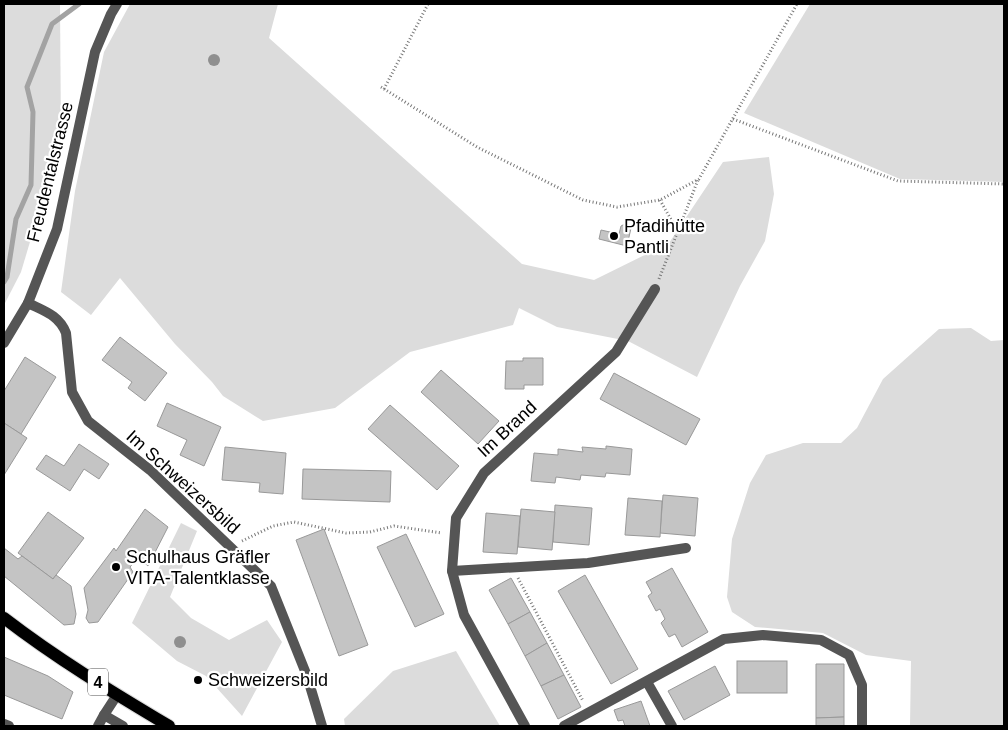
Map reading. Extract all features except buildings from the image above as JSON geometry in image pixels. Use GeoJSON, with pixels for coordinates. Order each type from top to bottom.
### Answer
{"type":"FeatureCollection","features":[{"type":"Feature","properties":{"kind":"main road","name":"4"},"geometry":{"type":"LineString","coordinates":[[4,618],[117,695],[169,726]]}},
{"type":"Feature","properties":{"kind":"street","name":"Freudentalstrasse"},"geometry":{"type":"LineString","coordinates":[[4,343],[28,303],[57,229],[95,52],[117,4]]}},
{"type":"Feature","properties":{"kind":"street","name":"Im Brand"},"geometry":{"type":"LineString","coordinates":[[525,726],[464,616],[452,571],[456,518],[484,473],[616,352],[656,289]]}},
{"type":"Feature","properties":{"kind":"street","name":"Im Schweizersbild"},"geometry":{"type":"LineString","coordinates":[[28,303],[56,316],[63,325],[66,333],[72,392],[88,421],[150,470],[270,586],[307,676],[322,726]]}},
{"type":"Feature","properties":{"kind":"street"},"geometry":{"type":"LineString","coordinates":[[452,571],[588,563],[686,548]]}},
{"type":"Feature","properties":{"kind":"street"},"geometry":{"type":"LineString","coordinates":[[564,726],[724,640],[763,635],[821,640],[849,655],[862,685],[862,726]]}},
{"type":"Feature","properties":{"kind":"street"},"geometry":{"type":"LineString","coordinates":[[647,682],[672,726]]}},
{"type":"Feature","properties":{"kind":"street"},"geometry":{"type":"LineString","coordinates":[[98,726],[117,695]]}},
{"type":"Feature","properties":{"kind":"street"},"geometry":{"type":"LineString","coordinates":[[104,715],[123,726]]}},
{"type":"Feature","properties":{"kind":"street"},"geometry":{"type":"LineString","coordinates":[[4,724],[10,726]]}},
{"type":"Feature","properties":{"kind":"path"},"geometry":{"type":"LineString","coordinates":[[428,4],[383,88],[478,147],[583,200],[617,207],[660,200],[699,179]]}},
{"type":"Feature","properties":{"kind":"path"},"geometry":{"type":"LineString","coordinates":[[656,289],[699,179],[797,4]]}},
{"type":"Feature","properties":{"kind":"path"},"geometry":{"type":"LineString","coordinates":[[733,119],[898,181],[944,184],[1004,184]]}},
{"type":"Feature","properties":{"kind":"path"},"geometry":{"type":"LineString","coordinates":[[660,200],[678,232]]}},
{"type":"Feature","properties":{"kind":"path"},"geometry":{"type":"LineString","coordinates":[[230,546],[273,526],[294,522],[346,533],[370,532],[394,526],[455,535]]}},
{"type":"Feature","properties":{"kind":"path"},"geometry":{"type":"LineString","coordinates":[[511,567],[589,712]]}},
{"type":"Feature","properties":{"kind":"shaded area"},"geometry":{"type":"Polygon","coordinates":[[[4,4],[60,4],[61,138],[21,272],[4,305],[4,4]]]}},
{"type":"Feature","properties":{"kind":"shaded area"},"geometry":{"type":"Polygon","coordinates":[[[130,4],[278,4],[269,38],[522,264],[594,280],[669,243],[723,162],[769,157],[774,194],[765,241],[740,286],[697,377],[628,341],[557,327],[519,308],[513,325],[410,352],[335,408],[263,421],[223,396],[175,344],[120,278],[91,315],[61,292],[75,191],[104,52],[130,4]]]}},
{"type":"Feature","properties":{"kind":"shaded area"},"geometry":{"type":"Polygon","coordinates":[[[810,4],[1004,4],[1004,182],[900,179],[744,113],[810,4]]]}},
{"type":"Feature","properties":{"kind":"shaded area"},"geometry":{"type":"Polygon","coordinates":[[[971,328],[991,341],[1004,340],[1004,726],[910,726],[911,661],[866,655],[823,633],[755,627],[732,612],[727,597],[732,539],[750,483],[766,455],[803,443],[841,443],[857,428],[883,379],[939,329],[971,328]]]}},
{"type":"Feature","properties":{"kind":"shaded area"},"geometry":{"type":"Polygon","coordinates":[[[181,523],[197,531],[170,597],[191,618],[229,640],[267,620],[282,642],[242,716],[206,676],[177,661],[132,623],[181,523]]]}},
{"type":"Feature","properties":{"kind":"shaded area"},"geometry":{"type":"Polygon","coordinates":[[[456,651],[500,726],[345,726],[344,719],[393,671],[456,651]]]}},
{"type":"Feature","properties":{"kind":"waterway"},"geometry":{"type":"LineString","coordinates":[[4,282],[7,277],[16,219],[31,185],[33,112],[27,87],[52,24],[79,4]]}},
{"type":"Feature","properties":{"kind":"place","name":"Pfadihütte Pantli"},"geometry":{"type":"Point","coordinates":[614,236]}},
{"type":"Feature","properties":{"kind":"place","name":"Schulhaus Gräfler VITA-Talentklasse"},"geometry":{"type":"Point","coordinates":[116,567]}},
{"type":"Feature","properties":{"kind":"place","name":"Schweizersbild"},"geometry":{"type":"Point","coordinates":[198,680]}}]}
